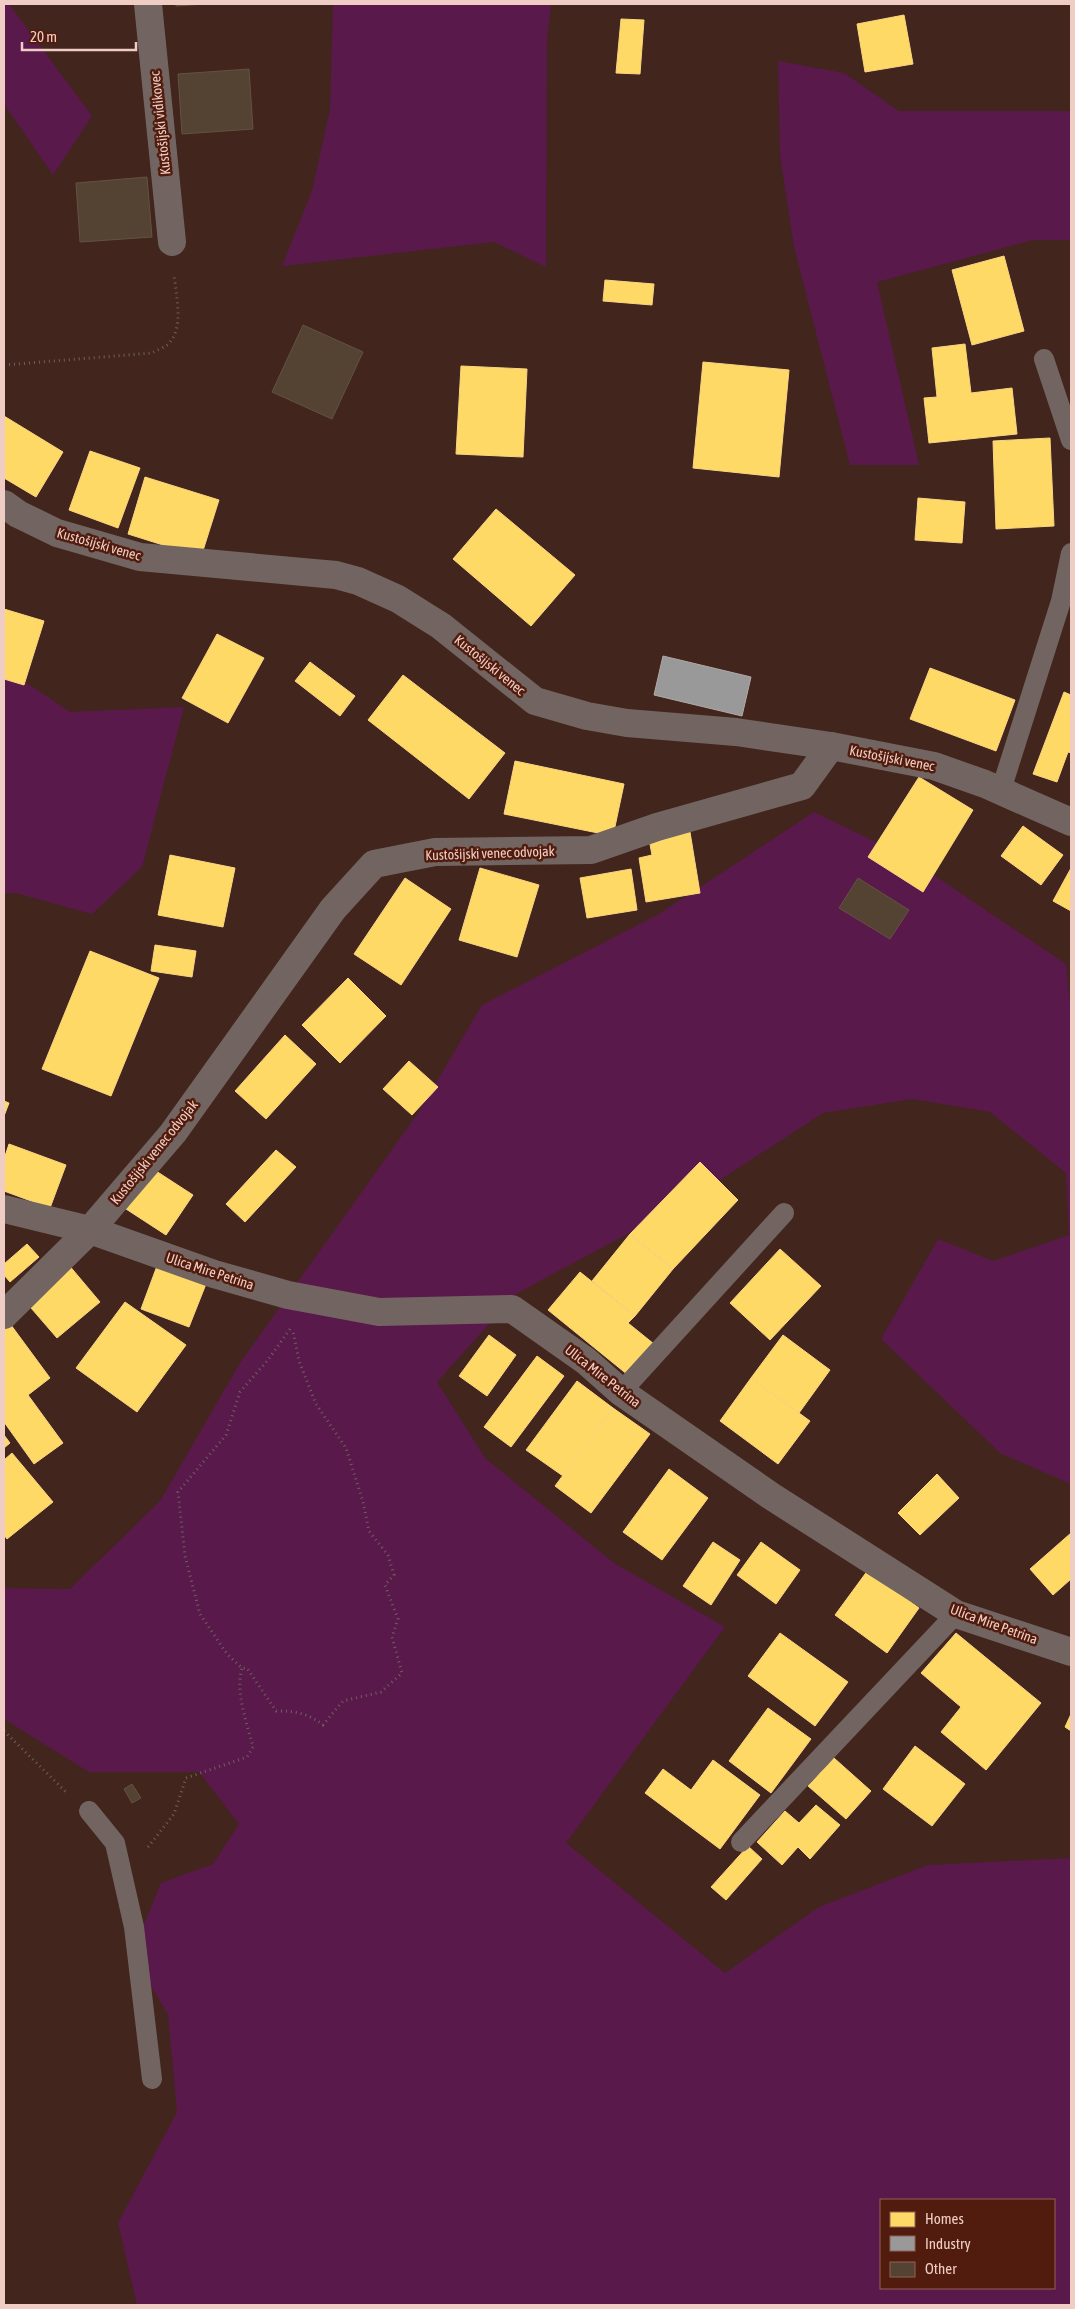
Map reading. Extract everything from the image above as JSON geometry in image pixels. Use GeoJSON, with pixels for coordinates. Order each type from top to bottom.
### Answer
{"type":"FeatureCollection","features":[{"type":"Feature","properties":{"kind":"street","name":"Kustošijski vidikovec"},"geometry":{"type":"LineString","coordinates":[[148,4],[172,242]]}},
{"type":"Feature","properties":{"kind":"street","name":"Kustošijski venec"},"geometry":{"type":"LineString","coordinates":[[5,506],[56,533],[140,557],[336,575],[358,581],[398,599],[441,626],[535,701],[587,716],[627,723],[736,732],[831,746],[934,766],[1001,790],[1071,822]]}},
{"type":"Feature","properties":{"kind":"street","name":"Kustošijski venec odvojak"},"geometry":{"type":"LineString","coordinates":[[4,1315],[90,1230],[173,1133],[333,909],[374,864],[435,852],[591,850],[657,827],[802,786],[831,746]]}},
{"type":"Feature","properties":{"kind":"street"},"geometry":{"type":"LineString","coordinates":[[4,1209],[90,1230]]}},
{"type":"Feature","properties":{"kind":"street","name":"Ulica Mire Petrina"},"geometry":{"type":"LineString","coordinates":[[90,1230],[214,1274],[288,1295],[379,1312],[512,1309],[586,1361],[621,1392],[771,1496],[956,1614],[1071,1652]]}},
{"type":"Feature","properties":{"kind":"lane"},"geometry":{"type":"LineString","coordinates":[[1044,359],[1071,440]]}},
{"type":"Feature","properties":{"kind":"lane"},"geometry":{"type":"LineString","coordinates":[[1001,790],[1060,601],[1071,553]]}},
{"type":"Feature","properties":{"kind":"lane"},"geometry":{"type":"LineString","coordinates":[[621,1392],[784,1213]]}},
{"type":"Feature","properties":{"kind":"lane"},"geometry":{"type":"LineString","coordinates":[[741,1842],[956,1614]]}},
{"type":"Feature","properties":{"kind":"lane"},"geometry":{"type":"LineString","coordinates":[[89,1811],[115,1843],[134,1928],[152,2079]]}},
{"type":"Feature","properties":{"kind":"path"},"geometry":{"type":"LineString","coordinates":[[4,365],[152,353],[167,345],[174,337],[178,322],[172,242]]}},
{"type":"Feature","properties":{"kind":"path"},"geometry":{"type":"LineString","coordinates":[[292,1326],[299,1361],[316,1404],[346,1448],[363,1502],[369,1531],[388,1555],[394,1576],[385,1585],[398,1619],[392,1637],[402,1673],[381,1692],[343,1701],[323,1725],[314,1718],[296,1711],[276,1711],[247,1668],[242,1668],[227,1654],[200,1614],[185,1556],[178,1492],[226,1435],[240,1392],[268,1360],[292,1326]]}},
{"type":"Feature","properties":{"kind":"path"},"geometry":{"type":"LineString","coordinates":[[123,1878],[174,1814],[186,1778],[247,1757],[253,1747],[243,1702],[240,1676],[242,1668]]}},
{"type":"Feature","properties":{"kind":"path"},"geometry":{"type":"LineString","coordinates":[[4,1731],[60,1788],[89,1811]]}},
{"type":"Feature","properties":{"kind":"shaded area"},"geometry":{"type":"Polygon","coordinates":[[[4,4],[9,4],[92,116],[53,175],[4,104],[4,4]]]}},
{"type":"Feature","properties":{"kind":"shaded area"},"geometry":{"type":"Polygon","coordinates":[[[333,4],[551,4],[547,41],[546,267],[494,242],[282,266],[312,191],[330,109],[333,4]]]}},
{"type":"Feature","properties":{"kind":"shaded area"},"geometry":{"type":"Polygon","coordinates":[[[778,61],[844,73],[899,111],[1071,111],[1071,240],[1033,240],[877,282],[919,465],[850,465],[794,247],[780,156],[778,61]]]}},
{"type":"Feature","properties":{"kind":"shaded area"},"geometry":{"type":"Polygon","coordinates":[[[4,668],[70,712],[184,707],[142,867],[92,914],[16,893],[4,893],[4,668]]]}},
{"type":"Feature","properties":{"kind":"shaded area"},"geometry":{"type":"Polygon","coordinates":[[[814,812],[907,857],[1066,964],[1071,1013],[1071,1484],[1000,1453],[881,1339],[938,1239],[993,1261],[1069,1235],[1066,1173],[990,1112],[912,1099],[823,1113],[683,1204],[516,1294],[437,1382],[485,1458],[614,1563],[725,1627],[566,1843],[725,1973],[819,1907],[928,1865],[1071,1858],[1071,2305],[137,2305],[118,2223],[177,2112],[168,2015],[132,1953],[161,1883],[213,1864],[239,1824],[199,1772],[89,1772],[4,1719],[4,1588],[70,1589],[160,1501],[240,1363],[418,1113],[482,1005],[659,914],[814,812]]]}},
{"type":"Feature","properties":{"kind":"building: Homes"},"geometry":{"type":"Polygon","coordinates":[[[904,15],[913,64],[865,72],[857,24],[904,15]]]}},
{"type":"Feature","properties":{"kind":"building: Homes"},"geometry":{"type":"Polygon","coordinates":[[[621,19],[644,20],[640,74],[616,73],[621,19]]]}},
{"type":"Feature","properties":{"kind":"building: Homes"},"geometry":{"type":"Polygon","coordinates":[[[1004,256],[1024,331],[972,345],[952,270],[1004,256]]]}},
{"type":"Feature","properties":{"kind":"building: Homes"},"geometry":{"type":"Polygon","coordinates":[[[605,280],[654,284],[652,305],[603,301],[605,280]]]}},
{"type":"Feature","properties":{"kind":"building: Homes"},"geometry":{"type":"Polygon","coordinates":[[[965,344],[971,393],[1012,388],[1017,434],[929,443],[924,398],[937,397],[932,348],[965,344]]]}},
{"type":"Feature","properties":{"kind":"building: Homes"},"geometry":{"type":"Polygon","coordinates":[[[703,362],[789,370],[779,477],[693,468],[703,362]]]}},
{"type":"Feature","properties":{"kind":"building: Homes"},"geometry":{"type":"Polygon","coordinates":[[[461,366],[527,369],[523,457],[456,454],[461,366]]]}},
{"type":"Feature","properties":{"kind":"building: Homes"},"geometry":{"type":"Polygon","coordinates":[[[4,416],[63,452],[36,497],[4,478],[4,416]]]}},
{"type":"Feature","properties":{"kind":"building: Homes"},"geometry":{"type":"Polygon","coordinates":[[[1050,438],[1054,526],[996,529],[993,441],[1050,438]]]}},
{"type":"Feature","properties":{"kind":"building: Homes"},"geometry":{"type":"Polygon","coordinates":[[[90,451],[140,468],[118,528],[69,510],[90,451]]]}},
{"type":"Feature","properties":{"kind":"building: Homes"},"geometry":{"type":"Polygon","coordinates":[[[145,477],[219,500],[201,557],[128,534],[145,477]]]}},
{"type":"Feature","properties":{"kind":"building: Homes"},"geometry":{"type":"Polygon","coordinates":[[[918,498],[965,502],[962,543],[915,540],[918,498]]]}},
{"type":"Feature","properties":{"kind":"building: Homes"},"geometry":{"type":"Polygon","coordinates":[[[496,509],[575,575],[531,626],[453,559],[496,509]]]}},
{"type":"Feature","properties":{"kind":"building: Homes"},"geometry":{"type":"Polygon","coordinates":[[[4,609],[44,621],[24,685],[4,679],[4,609]]]}},
{"type":"Feature","properties":{"kind":"building: Homes"},"geometry":{"type":"Polygon","coordinates":[[[217,634],[264,658],[228,723],[182,698],[217,634]]]}},
{"type":"Feature","properties":{"kind":"building: Homes"},"geometry":{"type":"Polygon","coordinates":[[[310,662],[355,696],[340,716],[295,681],[310,662]]]}},
{"type":"Feature","properties":{"kind":"building: Homes"},"geometry":{"type":"Polygon","coordinates":[[[930,668],[1015,700],[996,751],[910,719],[930,668]]]}},
{"type":"Feature","properties":{"kind":"building: Homes"},"geometry":{"type":"Polygon","coordinates":[[[403,675],[505,753],[469,799],[368,720],[403,675]]]}},
{"type":"Feature","properties":{"kind":"building: Homes"},"geometry":{"type":"Polygon","coordinates":[[[1064,692],[1071,695],[1071,753],[1068,752],[1057,782],[1033,774],[1064,692]]]}},
{"type":"Feature","properties":{"kind":"building: Homes"},"geometry":{"type":"Polygon","coordinates":[[[515,761],[624,784],[613,836],[504,814],[515,761]]]}},
{"type":"Feature","properties":{"kind":"building: Homes"},"geometry":{"type":"Polygon","coordinates":[[[919,777],[973,810],[923,892],[868,857],[919,777]]]}},
{"type":"Feature","properties":{"kind":"building: Homes"},"geometry":{"type":"Polygon","coordinates":[[[1023,826],[1063,855],[1041,885],[1001,856],[1023,826]]]}},
{"type":"Feature","properties":{"kind":"building: Homes"},"geometry":{"type":"Polygon","coordinates":[[[690,832],[700,893],[646,902],[639,858],[652,855],[649,839],[690,832]]]}},
{"type":"Feature","properties":{"kind":"building: Homes"},"geometry":{"type":"Polygon","coordinates":[[[170,855],[235,868],[223,927],[158,915],[170,855]]]}},
{"type":"Feature","properties":{"kind":"building: Homes"},"geometry":{"type":"Polygon","coordinates":[[[480,868],[539,885],[517,957],[459,940],[480,868]]]}},
{"type":"Feature","properties":{"kind":"building: Homes"},"geometry":{"type":"Polygon","coordinates":[[[1071,868],[1071,911],[1053,901],[1071,868]]]}},
{"type":"Feature","properties":{"kind":"building: Homes"},"geometry":{"type":"Polygon","coordinates":[[[631,869],[637,910],[587,918],[580,878],[631,869]]]}},
{"type":"Feature","properties":{"kind":"building: Homes"},"geometry":{"type":"Polygon","coordinates":[[[405,878],[451,909],[401,985],[354,954],[405,878]]]}},
{"type":"Feature","properties":{"kind":"building: Homes"},"geometry":{"type":"Polygon","coordinates":[[[155,945],[196,951],[192,977],[151,971],[155,945]]]}},
{"type":"Feature","properties":{"kind":"building: Homes"},"geometry":{"type":"Polygon","coordinates":[[[90,951],[159,978],[111,1096],[42,1069],[90,951]]]}},
{"type":"Feature","properties":{"kind":"building: Homes"},"geometry":{"type":"Polygon","coordinates":[[[348,978],[386,1016],[340,1063],[302,1025],[348,978]]]}},
{"type":"Feature","properties":{"kind":"building: Homes"},"geometry":{"type":"Polygon","coordinates":[[[285,1035],[316,1064],[266,1119],[235,1091],[285,1035]]]}},
{"type":"Feature","properties":{"kind":"building: Homes"},"geometry":{"type":"Polygon","coordinates":[[[409,1061],[438,1087],[412,1115],[383,1089],[409,1061]]]}},
{"type":"Feature","properties":{"kind":"building: Homes"},"geometry":{"type":"Polygon","coordinates":[[[4,1101],[9,1103],[4,1116],[4,1101]]]}},
{"type":"Feature","properties":{"kind":"building: Homes"},"geometry":{"type":"Polygon","coordinates":[[[9,1144],[66,1165],[50,1208],[4,1191],[4,1159],[9,1144]]]}},
{"type":"Feature","properties":{"kind":"building: Homes"},"geometry":{"type":"Polygon","coordinates":[[[276,1150],[296,1167],[245,1222],[226,1204],[276,1150]]]}},
{"type":"Feature","properties":{"kind":"building: Homes"},"geometry":{"type":"Polygon","coordinates":[[[700,1162],[738,1200],[673,1269],[630,1234],[700,1162]]]}},
{"type":"Feature","properties":{"kind":"building: Homes"},"geometry":{"type":"Polygon","coordinates":[[[153,1169],[193,1195],[166,1235],[126,1209],[153,1169]]]}},
{"type":"Feature","properties":{"kind":"building: Homes"},"geometry":{"type":"Polygon","coordinates":[[[630,1234],[673,1269],[635,1316],[592,1281],[630,1234]]]}},
{"type":"Feature","properties":{"kind":"building: Homes"},"geometry":{"type":"Polygon","coordinates":[[[27,1244],[39,1257],[10,1282],[4,1275],[4,1264],[27,1244]]]}},
{"type":"Feature","properties":{"kind":"building: Homes"},"geometry":{"type":"Polygon","coordinates":[[[780,1249],[821,1286],[770,1340],[730,1303],[780,1249]]]}},
{"type":"Feature","properties":{"kind":"building: Homes"},"geometry":{"type":"Polygon","coordinates":[[[68,1264],[100,1302],[57,1338],[25,1301],[68,1264]]]}},
{"type":"Feature","properties":{"kind":"building: Homes"},"geometry":{"type":"Polygon","coordinates":[[[157,1266],[206,1284],[189,1327],[141,1309],[157,1266]]]}},
{"type":"Feature","properties":{"kind":"building: Homes"},"geometry":{"type":"Polygon","coordinates":[[[580,1272],[635,1316],[628,1323],[654,1344],[628,1375],[548,1310],[580,1272]]]}},
{"type":"Feature","properties":{"kind":"building: Homes"},"geometry":{"type":"Polygon","coordinates":[[[125,1302],[186,1345],[137,1412],[76,1368],[125,1302]]]}},
{"type":"Feature","properties":{"kind":"building: Homes"},"geometry":{"type":"Polygon","coordinates":[[[11,1325],[50,1378],[28,1395],[63,1443],[34,1464],[4,1422],[4,1330],[11,1325]]]}},
{"type":"Feature","properties":{"kind":"building: Homes"},"geometry":{"type":"Polygon","coordinates":[[[489,1335],[516,1355],[487,1396],[459,1376],[489,1335]]]}},
{"type":"Feature","properties":{"kind":"building: Homes"},"geometry":{"type":"Polygon","coordinates":[[[783,1335],[830,1370],[799,1413],[751,1378],[783,1335]]]}},
{"type":"Feature","properties":{"kind":"building: Homes"},"geometry":{"type":"Polygon","coordinates":[[[537,1356],[564,1376],[511,1447],[484,1427],[537,1356]]]}},
{"type":"Feature","properties":{"kind":"building: Homes"},"geometry":{"type":"Polygon","coordinates":[[[751,1378],[810,1421],[778,1464],[720,1421],[751,1378]]]}},
{"type":"Feature","properties":{"kind":"building: Homes"},"geometry":{"type":"Polygon","coordinates":[[[577,1381],[613,1408],[563,1476],[526,1450],[577,1381]]]}},
{"type":"Feature","properties":{"kind":"building: Homes"},"geometry":{"type":"Polygon","coordinates":[[[613,1408],[650,1434],[591,1513],[555,1486],[613,1408]]]}},
{"type":"Feature","properties":{"kind":"building: Homes"},"geometry":{"type":"Polygon","coordinates":[[[4,1435],[10,1443],[4,1448],[4,1435]]]}},
{"type":"Feature","properties":{"kind":"building: Homes"},"geometry":{"type":"Polygon","coordinates":[[[12,1453],[53,1502],[7,1539],[4,1535],[4,1460],[12,1453]]]}},
{"type":"Feature","properties":{"kind":"building: Homes"},"geometry":{"type":"Polygon","coordinates":[[[669,1469],[708,1498],[662,1560],[623,1532],[669,1469]]]}},
{"type":"Feature","properties":{"kind":"building: Homes"},"geometry":{"type":"Polygon","coordinates":[[[937,1474],[959,1498],[920,1535],[898,1513],[937,1474]]]}},
{"type":"Feature","properties":{"kind":"building: Homes"},"geometry":{"type":"Polygon","coordinates":[[[1071,1533],[1071,1579],[1053,1595],[1030,1569],[1071,1533]]]}},
{"type":"Feature","properties":{"kind":"building: Homes"},"geometry":{"type":"Polygon","coordinates":[[[713,1542],[740,1560],[711,1605],[683,1586],[713,1542]]]}},
{"type":"Feature","properties":{"kind":"building: Homes"},"geometry":{"type":"Polygon","coordinates":[[[761,1542],[800,1570],[776,1604],[737,1575],[761,1542]]]}},
{"type":"Feature","properties":{"kind":"building: Homes"},"geometry":{"type":"Polygon","coordinates":[[[868,1570],[919,1608],[887,1653],[835,1615],[868,1570]]]}},
{"type":"Feature","properties":{"kind":"building: Homes"},"geometry":{"type":"Polygon","coordinates":[[[780,1633],[848,1682],[815,1726],[748,1676],[780,1633]]]}},
{"type":"Feature","properties":{"kind":"building: Homes"},"geometry":{"type":"Polygon","coordinates":[[[956,1633],[1041,1703],[986,1770],[941,1732],[961,1707],[921,1673],[956,1633]]]}},
{"type":"Feature","properties":{"kind":"building: Homes"},"geometry":{"type":"Polygon","coordinates":[[[768,1708],[811,1739],[771,1793],[729,1761],[768,1708]]]}},
{"type":"Feature","properties":{"kind":"building: Homes"},"geometry":{"type":"Polygon","coordinates":[[[1071,1714],[1071,1731],[1065,1727],[1071,1714]]]}},
{"type":"Feature","properties":{"kind":"building: Homes"},"geometry":{"type":"Polygon","coordinates":[[[915,1746],[965,1784],[932,1826],[883,1789],[915,1746]]]}},
{"type":"Feature","properties":{"kind":"building: Homes"},"geometry":{"type":"Polygon","coordinates":[[[834,1758],[871,1791],[846,1819],[808,1786],[834,1758]]]}},
{"type":"Feature","properties":{"kind":"building: Homes"},"geometry":{"type":"Polygon","coordinates":[[[713,1760],[760,1795],[720,1849],[645,1793],[663,1769],[691,1790],[713,1760]]]}},
{"type":"Feature","properties":{"kind":"building: Homes"},"geometry":{"type":"Polygon","coordinates":[[[816,1805],[840,1825],[810,1859],[798,1847],[782,1865],[757,1842],[785,1811],[799,1823],[816,1805]]]}},
{"type":"Feature","properties":{"kind":"building: Homes"},"geometry":{"type":"Polygon","coordinates":[[[748,1846],[762,1859],[726,1900],[711,1887],[748,1846]]]}},
{"type":"Feature","properties":{"kind":"building: Industry"},"geometry":{"type":"Polygon","coordinates":[[[663,656],[751,677],[742,716],[654,695],[663,656]]]}},
{"type":"Feature","properties":{"kind":"building: Other"},"geometry":{"type":"Polygon","coordinates":[[[176,4],[206,4],[176,6],[176,4]]]}},
{"type":"Feature","properties":{"kind":"building: Other"},"geometry":{"type":"Polygon","coordinates":[[[249,69],[253,129],[182,134],[178,74],[249,69]]]}},
{"type":"Feature","properties":{"kind":"building: Other"},"geometry":{"type":"Polygon","coordinates":[[[147,177],[152,237],[80,242],[76,183],[147,177]]]}},
{"type":"Feature","properties":{"kind":"building: Other"},"geometry":{"type":"Polygon","coordinates":[[[303,325],[363,352],[332,419],[272,392],[303,325]]]}},
{"type":"Feature","properties":{"kind":"building: Other"},"geometry":{"type":"Polygon","coordinates":[[[858,878],[909,910],[890,939],[839,908],[858,878]]]}},
{"type":"Feature","properties":{"kind":"building: Other"},"geometry":{"type":"Polygon","coordinates":[[[132,1784],[141,1798],[132,1803],[124,1789],[132,1784]]]}}]}
